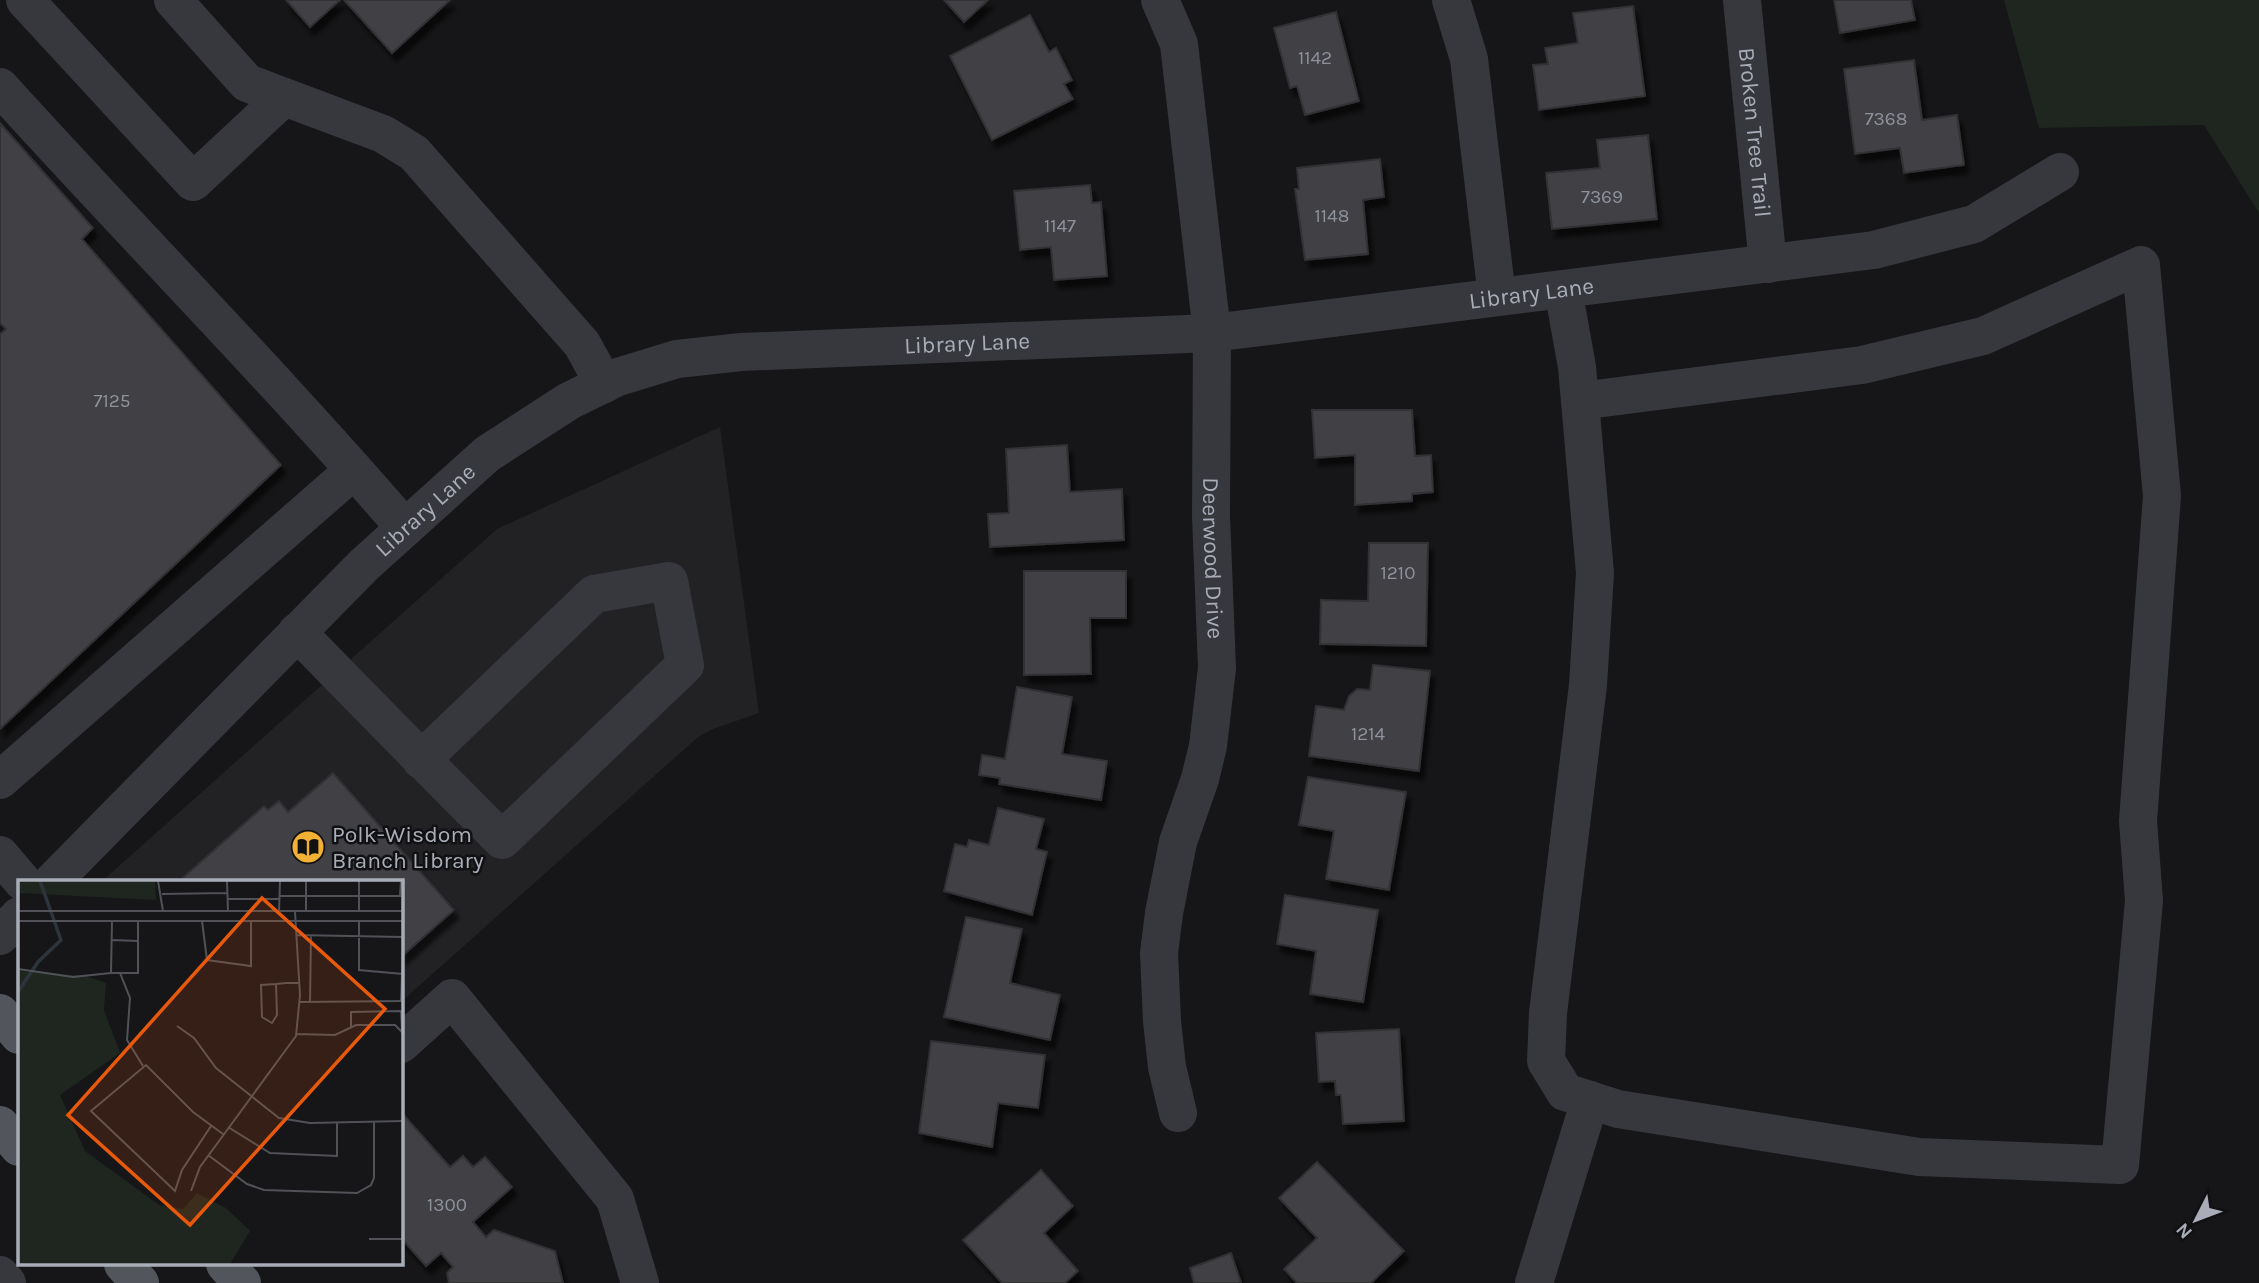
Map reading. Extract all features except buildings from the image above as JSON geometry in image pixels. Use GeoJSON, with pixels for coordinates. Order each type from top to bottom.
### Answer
{"type":"FeatureCollection","features":[{"type":"Feature","properties":{"kind":"main road"},"geometry":{"type":"LineString","coordinates":[[0,1013],[18,1034]]}},
{"type":"Feature","properties":{"kind":"main road"},"geometry":{"type":"LineString","coordinates":[[0,1125],[18,1146]]}},
{"type":"Feature","properties":{"kind":"main road"},"geometry":{"type":"LineString","coordinates":[[125,1266],[140,1283]]}},
{"type":"Feature","properties":{"kind":"main road"},"geometry":{"type":"LineString","coordinates":[[227,1266],[242,1283]]}},
{"type":"Feature","properties":{"kind":"street"},"geometry":{"type":"LineString","coordinates":[[25,0],[193,182],[284,97]]}},
{"type":"Feature","properties":{"kind":"street"},"geometry":{"type":"LineString","coordinates":[[173,0],[247,83],[383,134],[414,153],[582,344],[604,384]]}},
{"type":"Feature","properties":{"kind":"street","name":"Deerwood Drive"},"geometry":{"type":"LineString","coordinates":[[1160,0],[1179,44],[1212,332],[1211,516],[1217,668],[1208,746],[1200,779],[1178,842],[1159,953],[1161,1021],[1167,1068],[1178,1112]]}},
{"type":"Feature","properties":{"kind":"street"},"geometry":{"type":"LineString","coordinates":[[1451,0],[1469,59],[1497,297]]}},
{"type":"Feature","properties":{"kind":"street","name":"Broken Tree Trail"},"geometry":{"type":"LineString","coordinates":[[1742,0],[1768,264]]}},
{"type":"Feature","properties":{"kind":"street"},"geometry":{"type":"LineString","coordinates":[[0,87],[405,528]]}},
{"type":"Feature","properties":{"kind":"street","name":"Library Lane"},"geometry":{"type":"LineString","coordinates":[[54,880],[364,565],[487,454],[569,401],[618,377],[677,359],[741,352],[1212,332],[1874,250],[1974,224],[2060,172]]}},
{"type":"Feature","properties":{"kind":"street"},"geometry":{"type":"LineString","coordinates":[[1563,289],[1577,368],[1595,573],[1588,685],[1548,1013],[1546,1061],[1565,1092],[1618,1109],[1919,1157],[2120,1165],[2144,901],[2138,821],[2162,496],[2141,265],[1983,336],[1862,365],[1580,401]]}},
{"type":"Feature","properties":{"kind":"street"},"geometry":{"type":"LineString","coordinates":[[0,780],[354,470]]}},
{"type":"Feature","properties":{"kind":"street"},"geometry":{"type":"LineString","coordinates":[[298,632],[421,760],[502,840],[685,665],[669,581],[594,594],[421,760]]}},
{"type":"Feature","properties":{"kind":"street"},"geometry":{"type":"LineString","coordinates":[[0,855],[21,880]]}},
{"type":"Feature","properties":{"kind":"street"},"geometry":{"type":"LineString","coordinates":[[0,936],[18,917]]}},
{"type":"Feature","properties":{"kind":"street"},"geometry":{"type":"LineString","coordinates":[[402,1043],[452,998],[614,1199],[640,1283]]}},
{"type":"Feature","properties":{"kind":"street"},"geometry":{"type":"LineString","coordinates":[[1534,1283],[1590,1100]]}},
{"type":"Feature","properties":{"kind":"street"},"geometry":{"type":"LineString","coordinates":[[0,1275],[7,1283]]}},
{"type":"Feature","properties":{"kind":"shaded area"},"geometry":{"type":"Polygon","coordinates":[[[2004,0],[2259,0],[2259,213],[2204,125],[2039,128],[2004,0]]]}},
{"type":"Feature","properties":{"kind":"shaded area"},"geometry":{"type":"Polygon","coordinates":[[[720,427],[759,713],[698,737],[402,1001],[402,880],[103,880],[497,529],[720,427]]]}},
{"type":"Feature","properties":{"kind":"place","name":"Polk-Wisdom Branch Library"},"geometry":{"type":"Point","coordinates":[308,847]}}]}
